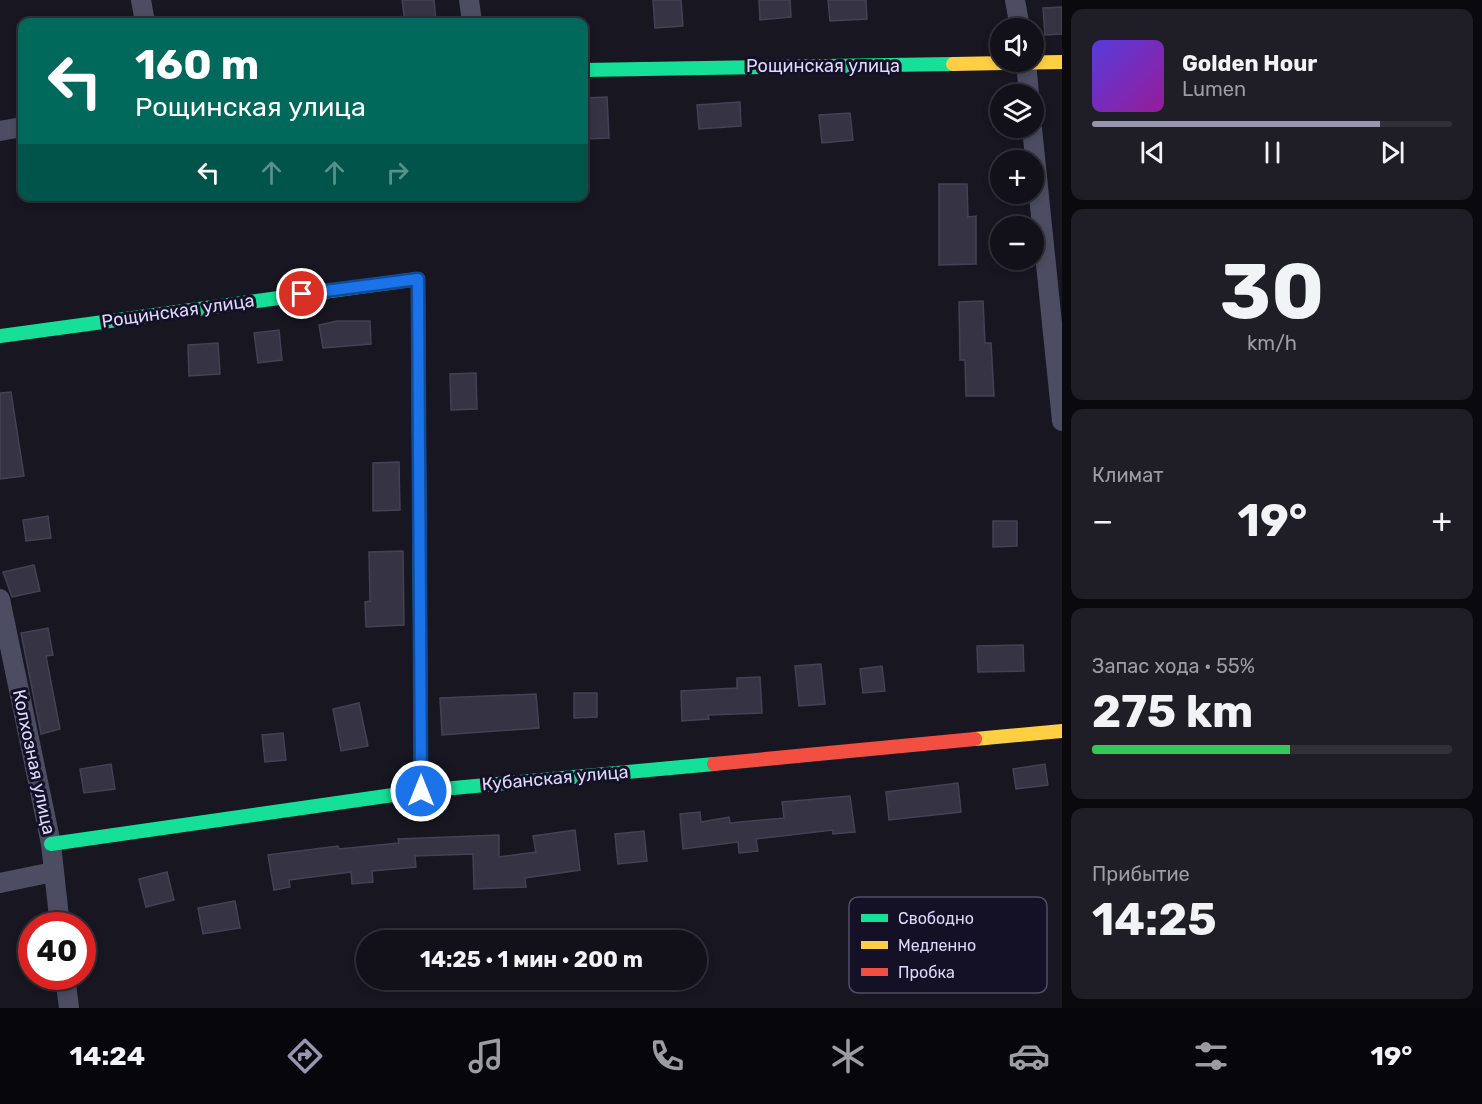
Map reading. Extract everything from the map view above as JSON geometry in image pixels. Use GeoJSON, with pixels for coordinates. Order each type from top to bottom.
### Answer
{"type":"FeatureCollection","features":[{"type":"Feature","properties":{"kind":"street"},"geometry":{"type":"LineString","coordinates":[[141,0],[144,18]]}},
{"type":"Feature","properties":{"kind":"street"},"geometry":{"type":"LineString","coordinates":[[469,0],[471,18]]}},
{"type":"Feature","properties":{"kind":"street"},"geometry":{"type":"LineString","coordinates":[[1015,0],[1018,18]]}},
{"type":"Feature","properties":{"kind":"street","name":"Рощинская улица"},"geometry":{"type":"LineString","coordinates":[[1044,62],[1062,62]]}},
{"type":"Feature","properties":{"kind":"street","name":"Рощинская улица"},"geometry":{"type":"LineString","coordinates":[[588,70],[990,64]]}},
{"type":"Feature","properties":{"kind":"street"},"geometry":{"type":"LineString","coordinates":[[0,131],[18,128]]}},
{"type":"Feature","properties":{"kind":"street"},"geometry":{"type":"LineString","coordinates":[[1033,138],[1062,421]]}},
{"type":"Feature","properties":{"kind":"street","name":"Рощинская улица"},"geometry":{"type":"LineString","coordinates":[[0,336],[418,279],[421,791]]}},
{"type":"Feature","properties":{"kind":"street","name":"Колхозная улица"},"geometry":{"type":"LineString","coordinates":[[0,599],[51,844],[58,912]]}},
{"type":"Feature","properties":{"kind":"street","name":"Кубанская улица"},"geometry":{"type":"LineString","coordinates":[[51,844],[421,791],[1062,731]]}},
{"type":"Feature","properties":{"kind":"street"},"geometry":{"type":"LineString","coordinates":[[0,883],[54,872]]}},
{"type":"Feature","properties":{"kind":"street"},"geometry":{"type":"LineString","coordinates":[[67,990],[69,1008]]}},
{"type":"Feature","properties":{"kind":"building"},"geometry":{"type":"Polygon","coordinates":[[[402,0],[434,0],[436,18],[404,18],[402,0]]]}},
{"type":"Feature","properties":{"kind":"building"},"geometry":{"type":"Polygon","coordinates":[[[653,0],[681,0],[683,26],[655,28],[653,0]]]}},
{"type":"Feature","properties":{"kind":"building"},"geometry":{"type":"Polygon","coordinates":[[[759,0],[790,0],[791,17],[760,20],[759,0]]]}},
{"type":"Feature","properties":{"kind":"building"},"geometry":{"type":"Polygon","coordinates":[[[828,0],[866,0],[867,19],[830,21],[828,0]]]}},
{"type":"Feature","properties":{"kind":"building"},"geometry":{"type":"Polygon","coordinates":[[[1062,7],[1062,34],[1045,35],[1043,8],[1062,7]]]}},
{"type":"Feature","properties":{"kind":"building"},"geometry":{"type":"Polygon","coordinates":[[[607,97],[609,138],[588,139],[588,98],[607,97]]]}},
{"type":"Feature","properties":{"kind":"building"},"geometry":{"type":"Polygon","coordinates":[[[740,102],[741,126],[699,129],[697,105],[740,102]]]}},
{"type":"Feature","properties":{"kind":"building"},"geometry":{"type":"Polygon","coordinates":[[[850,113],[853,140],[822,143],[819,115],[850,113]]]}},
{"type":"Feature","properties":{"kind":"building"},"geometry":{"type":"Polygon","coordinates":[[[939,184],[967,184],[968,217],[976,216],[976,264],[939,265],[939,184]]]}},
{"type":"Feature","properties":{"kind":"building"},"geometry":{"type":"Polygon","coordinates":[[[983,301],[985,343],[991,343],[994,396],[966,396],[965,360],[960,360],[959,302],[983,301]]]}},
{"type":"Feature","properties":{"kind":"building"},"geometry":{"type":"Polygon","coordinates":[[[337,321],[370,321],[371,344],[323,348],[319,325],[337,321]]]}},
{"type":"Feature","properties":{"kind":"building"},"geometry":{"type":"Polygon","coordinates":[[[279,330],[282,360],[258,363],[254,333],[279,330]]]}},
{"type":"Feature","properties":{"kind":"building"},"geometry":{"type":"Polygon","coordinates":[[[218,343],[220,374],[189,376],[188,345],[218,343]]]}},
{"type":"Feature","properties":{"kind":"building"},"geometry":{"type":"Polygon","coordinates":[[[476,373],[477,409],[451,410],[450,374],[476,373]]]}},
{"type":"Feature","properties":{"kind":"building"},"geometry":{"type":"Polygon","coordinates":[[[11,392],[24,476],[0,479],[0,393],[11,392]]]}},
{"type":"Feature","properties":{"kind":"building"},"geometry":{"type":"Polygon","coordinates":[[[399,462],[400,510],[373,511],[373,463],[399,462]]]}},
{"type":"Feature","properties":{"kind":"building"},"geometry":{"type":"Polygon","coordinates":[[[48,516],[51,538],[26,541],[23,520],[48,516]]]}},
{"type":"Feature","properties":{"kind":"building"},"geometry":{"type":"Polygon","coordinates":[[[993,521],[1017,521],[1017,546],[993,547],[993,521]]]}},
{"type":"Feature","properties":{"kind":"building"},"geometry":{"type":"Polygon","coordinates":[[[403,551],[404,625],[366,627],[365,602],[370,601],[369,552],[403,551]]]}},
{"type":"Feature","properties":{"kind":"building"},"geometry":{"type":"Polygon","coordinates":[[[34,565],[40,591],[12,597],[3,572],[34,565]]]}},
{"type":"Feature","properties":{"kind":"building"},"geometry":{"type":"Polygon","coordinates":[[[48,628],[53,655],[46,656],[60,729],[41,734],[21,633],[48,628]]]}},
{"type":"Feature","properties":{"kind":"building"},"geometry":{"type":"Polygon","coordinates":[[[1023,645],[1024,671],[978,672],[977,646],[1023,645]]]}},
{"type":"Feature","properties":{"kind":"building"},"geometry":{"type":"Polygon","coordinates":[[[821,664],[825,704],[799,706],[795,666],[821,664]]]}},
{"type":"Feature","properties":{"kind":"building"},"geometry":{"type":"Polygon","coordinates":[[[882,666],[885,691],[863,693],[860,669],[882,666]]]}},
{"type":"Feature","properties":{"kind":"building"},"geometry":{"type":"Polygon","coordinates":[[[760,677],[762,713],[708,715],[709,719],[682,721],[681,691],[737,688],[737,678],[760,677]]]}},
{"type":"Feature","properties":{"kind":"building"},"geometry":{"type":"Polygon","coordinates":[[[574,693],[597,693],[597,717],[574,718],[574,693]]]}},
{"type":"Feature","properties":{"kind":"building"},"geometry":{"type":"Polygon","coordinates":[[[536,694],[539,728],[442,735],[440,698],[536,694]]]}},
{"type":"Feature","properties":{"kind":"building"},"geometry":{"type":"Polygon","coordinates":[[[359,703],[368,746],[341,751],[333,709],[359,703]]]}},
{"type":"Feature","properties":{"kind":"building"},"geometry":{"type":"Polygon","coordinates":[[[283,733],[286,760],[265,762],[262,735],[283,733]]]}},
{"type":"Feature","properties":{"kind":"building"},"geometry":{"type":"Polygon","coordinates":[[[111,764],[115,789],[84,793],[80,769],[111,764]]]}},
{"type":"Feature","properties":{"kind":"building"},"geometry":{"type":"Polygon","coordinates":[[[1045,764],[1048,785],[1016,789],[1013,769],[1045,764]]]}},
{"type":"Feature","properties":{"kind":"building"},"geometry":{"type":"Polygon","coordinates":[[[958,783],[961,812],[889,820],[886,792],[958,783]]]}},
{"type":"Feature","properties":{"kind":"building"},"geometry":{"type":"Polygon","coordinates":[[[850,796],[855,832],[833,834],[833,830],[756,839],[758,851],[739,853],[738,842],[683,849],[680,814],[700,812],[701,822],[729,817],[730,823],[784,818],[782,802],[850,796]]]}},
{"type":"Feature","properties":{"kind":"building"},"geometry":{"type":"Polygon","coordinates":[[[575,830],[580,870],[525,878],[526,887],[474,889],[473,854],[415,856],[416,867],[372,871],[373,882],[352,884],[351,872],[289,880],[290,887],[274,890],[268,855],[338,846],[339,849],[399,843],[398,839],[499,835],[499,857],[536,852],[533,836],[575,830]]]}},
{"type":"Feature","properties":{"kind":"building"},"geometry":{"type":"Polygon","coordinates":[[[644,831],[647,861],[618,864],[615,834],[644,831]]]}},
{"type":"Feature","properties":{"kind":"building"},"geometry":{"type":"Polygon","coordinates":[[[167,872],[174,900],[146,907],[139,879],[167,872]]]}},
{"type":"Feature","properties":{"kind":"building"},"geometry":{"type":"Polygon","coordinates":[[[235,901],[240,928],[203,934],[198,908],[235,901]]]}},
{"type":"Feature","properties":{"kind":"traffic: fast"},"geometry":{"type":"LineString","coordinates":[[588,70],[953,64]]}},
{"type":"Feature","properties":{"kind":"traffic: fast"},"geometry":{"type":"LineString","coordinates":[[0,336],[418,279],[420,623]]}},
{"type":"Feature","properties":{"kind":"traffic: fast"},"geometry":{"type":"LineString","coordinates":[[51,844],[421,791],[714,764]]}},
{"type":"Feature","properties":{"kind":"traffic: slow"},"geometry":{"type":"LineString","coordinates":[[953,64],[1062,62]]}},
{"type":"Feature","properties":{"kind":"traffic: slow"},"geometry":{"type":"LineString","coordinates":[[975,739],[1062,731]]}},
{"type":"Feature","properties":{"kind":"traffic: jam"},"geometry":{"type":"LineString","coordinates":[[420,623],[421,791]]}},
{"type":"Feature","properties":{"kind":"traffic: jam"},"geometry":{"type":"LineString","coordinates":[[714,764],[975,739]]}},
{"type":"Feature","properties":{"kind":"route"},"geometry":{"type":"LineString","coordinates":[[302,294],[418,279],[421,791]]}}]}
